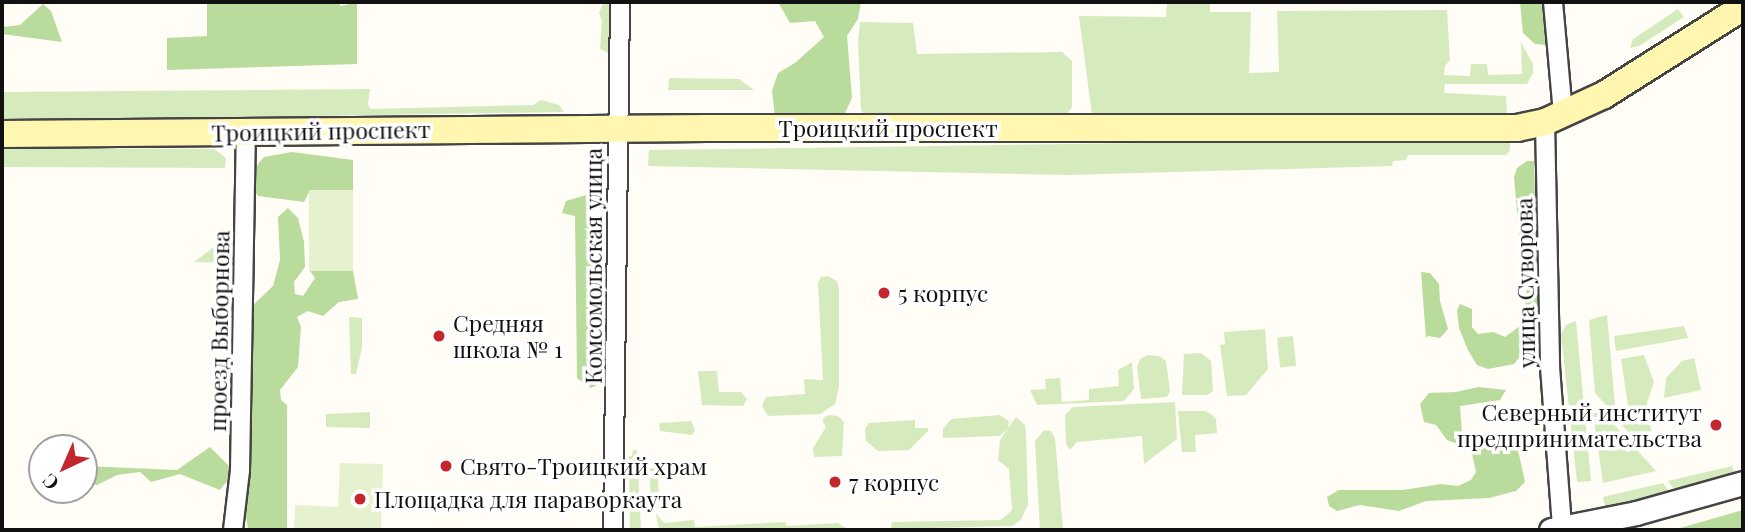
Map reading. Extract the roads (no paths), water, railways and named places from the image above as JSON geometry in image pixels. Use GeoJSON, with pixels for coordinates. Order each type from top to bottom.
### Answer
{"type":"FeatureCollection","features":[{"type":"Feature","properties":{"kind":"main road","name":"Троицкий проспект"},"geometry":{"type":"LineString","coordinates":[[2,134],[619,129],[1517,128],[1554,118],[1631,79],[1743,7]]}},
{"type":"Feature","properties":{"kind":"street","name":"Комсомольская улица"},"geometry":{"type":"LineString","coordinates":[[613,530],[620,2]]}},
{"type":"Feature","properties":{"kind":"street","name":"улица Суворова"},"geometry":{"type":"LineString","coordinates":[[1553,2],[1550,367],[1557,529]]}},
{"type":"Feature","properties":{"kind":"street","name":"проезд Выборнова"},"geometry":{"type":"LineString","coordinates":[[233,530],[241,428],[246,132]]}},
{"type":"Feature","properties":{"kind":"street"},"geometry":{"type":"LineString","coordinates":[[1557,529],[1636,513],[1743,483]]}},
{"type":"Feature","properties":{"kind":"place","name":"5 корпус"},"geometry":{"type":"Point","coordinates":[884,293]}},
{"type":"Feature","properties":{"kind":"place","name":"Средняя школа № 1"},"geometry":{"type":"Point","coordinates":[439,336]}},
{"type":"Feature","properties":{"kind":"place","name":"Северный институт предпринимательства"},"geometry":{"type":"Point","coordinates":[1716,425]}},
{"type":"Feature","properties":{"kind":"place","name":"Свято-Троицкий храм"},"geometry":{"type":"Point","coordinates":[446,466]}},
{"type":"Feature","properties":{"kind":"place","name":"7 корпус"},"geometry":{"type":"Point","coordinates":[835,482]}},
{"type":"Feature","properties":{"kind":"place","name":"Площадка для параворкаута"},"geometry":{"type":"Point","coordinates":[360,499]}}]}
